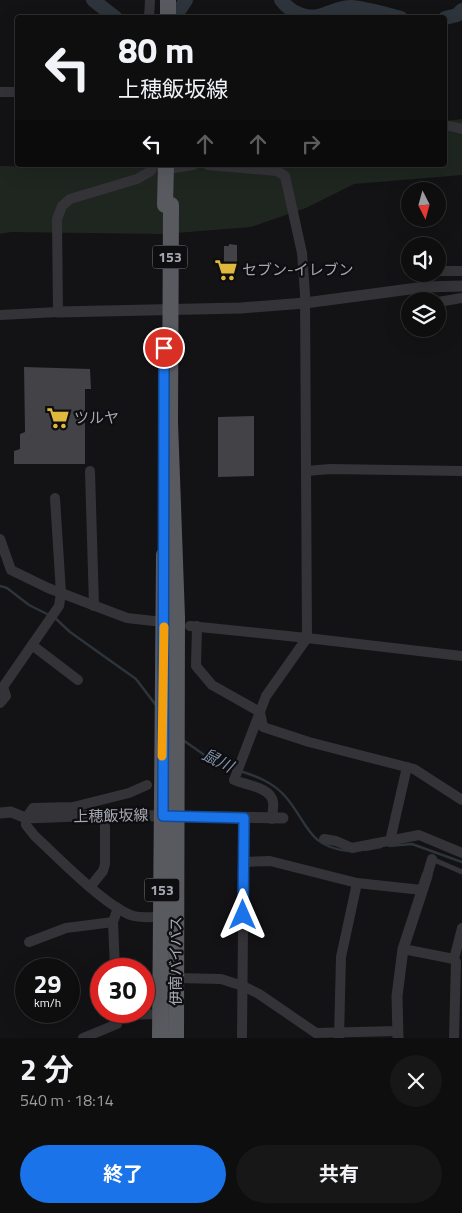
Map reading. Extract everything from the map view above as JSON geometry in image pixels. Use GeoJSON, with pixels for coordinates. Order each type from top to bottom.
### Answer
{"type":"FeatureCollection","features":[{"type":"Feature","properties":{"kind":"highway"},"geometry":{"type":"LineString","coordinates":[[168,0],[168,15]]}},
{"type":"Feature","properties":{"kind":"highway"},"geometry":{"type":"LineString","coordinates":[[172,0],[172,15]]}},
{"type":"Feature","properties":{"kind":"highway","name":"伊南バイパス"},"geometry":{"type":"LineString","coordinates":[[157,167],[168,205]]}},
{"type":"Feature","properties":{"kind":"highway","name":"伊南バイパス"},"geometry":{"type":"LineString","coordinates":[[171,167],[168,205],[167,309],[169,745],[176,1038]]}},
{"type":"Feature","properties":{"kind":"highway","name":"伊南バイパス"},"geometry":{"type":"LineString","coordinates":[[160,1038],[161,917],[170,816]]}},
{"type":"Feature","properties":{"kind":"street"},"geometry":{"type":"LineString","coordinates":[[149,15],[150,0]]}},
{"type":"Feature","properties":{"kind":"street"},"geometry":{"type":"LineString","coordinates":[[0,92],[15,92]]}},
{"type":"Feature","properties":{"kind":"street"},"geometry":{"type":"LineString","coordinates":[[447,125],[462,129]]}},
{"type":"Feature","properties":{"kind":"street"},"geometry":{"type":"LineString","coordinates":[[58,312],[57,219],[62,206],[70,200],[137,179],[157,167]]}},
{"type":"Feature","properties":{"kind":"street"},"geometry":{"type":"LineString","coordinates":[[231,167],[277,171],[285,176],[302,253],[305,303],[307,638],[266,696],[234,780],[250,784],[270,795],[277,818]]}},
{"type":"Feature","properties":{"kind":"street"},"geometry":{"type":"LineString","coordinates":[[446,271],[462,270]]}},
{"type":"Feature","properties":{"kind":"street"},"geometry":{"type":"LineString","coordinates":[[425,282],[425,292]]}},
{"type":"Feature","properties":{"kind":"street"},"geometry":{"type":"LineString","coordinates":[[0,315],[241,308],[305,303],[425,287],[462,286]]}},
{"type":"Feature","properties":{"kind":"street"},"geometry":{"type":"LineString","coordinates":[[446,301],[462,298]]}},
{"type":"Feature","properties":{"kind":"street"},"geometry":{"type":"LineString","coordinates":[[306,471],[330,469],[462,471]]}},
{"type":"Feature","properties":{"kind":"street"},"geometry":{"type":"LineString","coordinates":[[90,471],[94,606]]}},
{"type":"Feature","properties":{"kind":"street"},"geometry":{"type":"LineString","coordinates":[[0,703],[6,696],[3,687],[59,606],[61,593],[55,498]]}},
{"type":"Feature","properties":{"kind":"street"},"geometry":{"type":"LineString","coordinates":[[0,538],[11,570],[61,593],[126,618],[154,621]]}},
{"type":"Feature","properties":{"kind":"street"},"geometry":{"type":"LineString","coordinates":[[462,656],[194,626],[196,666],[212,685],[260,712],[263,727],[309,742],[414,769],[462,800]]}},
{"type":"Feature","properties":{"kind":"street"},"geometry":{"type":"LineString","coordinates":[[32,645],[78,680]]}},
{"type":"Feature","properties":{"kind":"street"},"geometry":{"type":"LineString","coordinates":[[390,841],[407,767]]}},
{"type":"Feature","properties":{"kind":"street"},"geometry":{"type":"LineString","coordinates":[[147,785],[129,793],[73,807],[33,808],[26,818],[26,825],[34,835],[90,887],[118,908],[133,916],[161,917]]}},
{"type":"Feature","properties":{"kind":"street","name":"上穂飯坂線"},"geometry":{"type":"LineString","coordinates":[[0,813],[11,812],[26,818],[105,815],[277,818]]}},
{"type":"Feature","properties":{"kind":"street"},"geometry":{"type":"LineString","coordinates":[[90,887],[103,871],[105,864],[105,815]]}},
{"type":"Feature","properties":{"kind":"street"},"geometry":{"type":"LineString","coordinates":[[242,1038],[244,818]]}},
{"type":"Feature","properties":{"kind":"street"},"geometry":{"type":"LineString","coordinates":[[324,838],[352,848],[419,835],[462,853]]}},
{"type":"Feature","properties":{"kind":"street"},"geometry":{"type":"LineString","coordinates":[[176,978],[221,979],[243,986],[259,994],[316,1033],[398,1035],[397,996],[402,949],[432,859]]}},
{"type":"Feature","properties":{"kind":"street"},"geometry":{"type":"LineString","coordinates":[[244,862],[270,861],[357,883],[422,890]]}},
{"type":"Feature","properties":{"kind":"street"},"geometry":{"type":"LineString","coordinates":[[338,1034],[341,957],[357,883]]}},
{"type":"Feature","properties":{"kind":"street"},"geometry":{"type":"LineString","coordinates":[[115,958],[113,922],[118,908]]}},
{"type":"Feature","properties":{"kind":"street"},"geometry":{"type":"LineString","coordinates":[[29,942],[66,928],[113,922]]}},
{"type":"Feature","properties":{"kind":"street"},"geometry":{"type":"LineString","coordinates":[[454,1038],[457,961],[461,935]]}},
{"type":"Feature","properties":{"kind":"street"},"geometry":{"type":"LineString","coordinates":[[402,949],[457,961]]}},
{"type":"Feature","properties":{"kind":"street"},"geometry":{"type":"LineString","coordinates":[[155,1014],[160,1014]]}},
{"type":"Feature","properties":{"kind":"street"},"geometry":{"type":"LineString","coordinates":[[83,1038],[107,1023]]}},
{"type":"Feature","properties":{"kind":"street"},"geometry":{"type":"LineString","coordinates":[[113,1038],[116,1023]]}},
{"type":"Feature","properties":{"kind":"lane"},"geometry":{"type":"LineString","coordinates":[[432,859],[462,872]]}},
{"type":"Feature","properties":{"kind":"shaded area"},"geometry":{"type":"Polygon","coordinates":[[[462,119],[462,175],[354,184],[306,208],[251,227],[164,234],[11,232],[0,234],[0,166],[211,167],[223,170],[229,167],[447,167],[447,121],[462,119]]]}},
{"type":"Feature","properties":{"kind":"building"},"geometry":{"type":"Polygon","coordinates":[[[229,244],[237,245],[237,271],[224,270],[224,246],[229,246],[229,244]]]}},
{"type":"Feature","properties":{"kind":"building"},"geometry":{"type":"Polygon","coordinates":[[[24,367],[90,369],[91,389],[85,389],[85,464],[14,464],[14,451],[20,449],[20,434],[25,432],[24,367]]]}},
{"type":"Feature","properties":{"kind":"building"},"geometry":{"type":"Polygon","coordinates":[[[254,416],[254,476],[218,477],[218,417],[254,416]]]}},
{"type":"Feature","properties":{"kind":"waterway"},"geometry":{"type":"LineString","coordinates":[[93,0],[112,15]]}},
{"type":"Feature","properties":{"kind":"waterway"},"geometry":{"type":"LineString","coordinates":[[176,15],[186,0]]}},
{"type":"Feature","properties":{"kind":"waterway"},"geometry":{"type":"LineString","coordinates":[[281,0],[290,9],[301,15]]}},
{"type":"Feature","properties":{"kind":"waterway"},"geometry":{"type":"LineString","coordinates":[[322,15],[341,8],[351,7],[389,15]]}},
{"type":"Feature","properties":{"kind":"waterway"},"geometry":{"type":"LineString","coordinates":[[447,18],[457,15],[462,10]]}},
{"type":"Feature","properties":{"kind":"waterway","name":"鼠川"},"geometry":{"type":"LineString","coordinates":[[0,586],[7,588],[29,605],[49,615]]}},
{"type":"Feature","properties":{"kind":"waterway","name":"鼠川"},"geometry":{"type":"LineString","coordinates":[[54,617],[70,632],[136,679],[155,704]]}},
{"type":"Feature","properties":{"kind":"waterway","name":"鼠川"},"geometry":{"type":"LineString","coordinates":[[183,740],[210,759],[234,770]]}},
{"type":"Feature","properties":{"kind":"waterway","name":"鼠川"},"geometry":{"type":"LineString","coordinates":[[240,771],[264,780],[279,790],[292,805],[309,831],[324,844],[335,849],[349,851]]}},
{"type":"Feature","properties":{"kind":"waterway","name":"鼠川"},"geometry":{"type":"LineString","coordinates":[[389,846],[412,844],[462,862]]}},
{"type":"Feature","properties":{"kind":"waterway","name":"鼠川"},"geometry":{"type":"LineString","coordinates":[[365,850],[381,847]]}},
{"type":"Feature","properties":{"kind":"slow traffic"},"geometry":{"type":"LineString","coordinates":[[162,756],[164,627]]}},
{"type":"Feature","properties":{"kind":"place","name":"セブン-イレブン"},"geometry":{"type":"Point","coordinates":[226,270]}},
{"type":"Feature","properties":{"kind":"place","name":"ツルヤ"},"geometry":{"type":"Point","coordinates":[58,418]}},
{"type":"Feature","properties":{"kind":"route"},"geometry":{"type":"LineString","coordinates":[[164,348],[163,816],[244,818],[243,915]]}}]}
